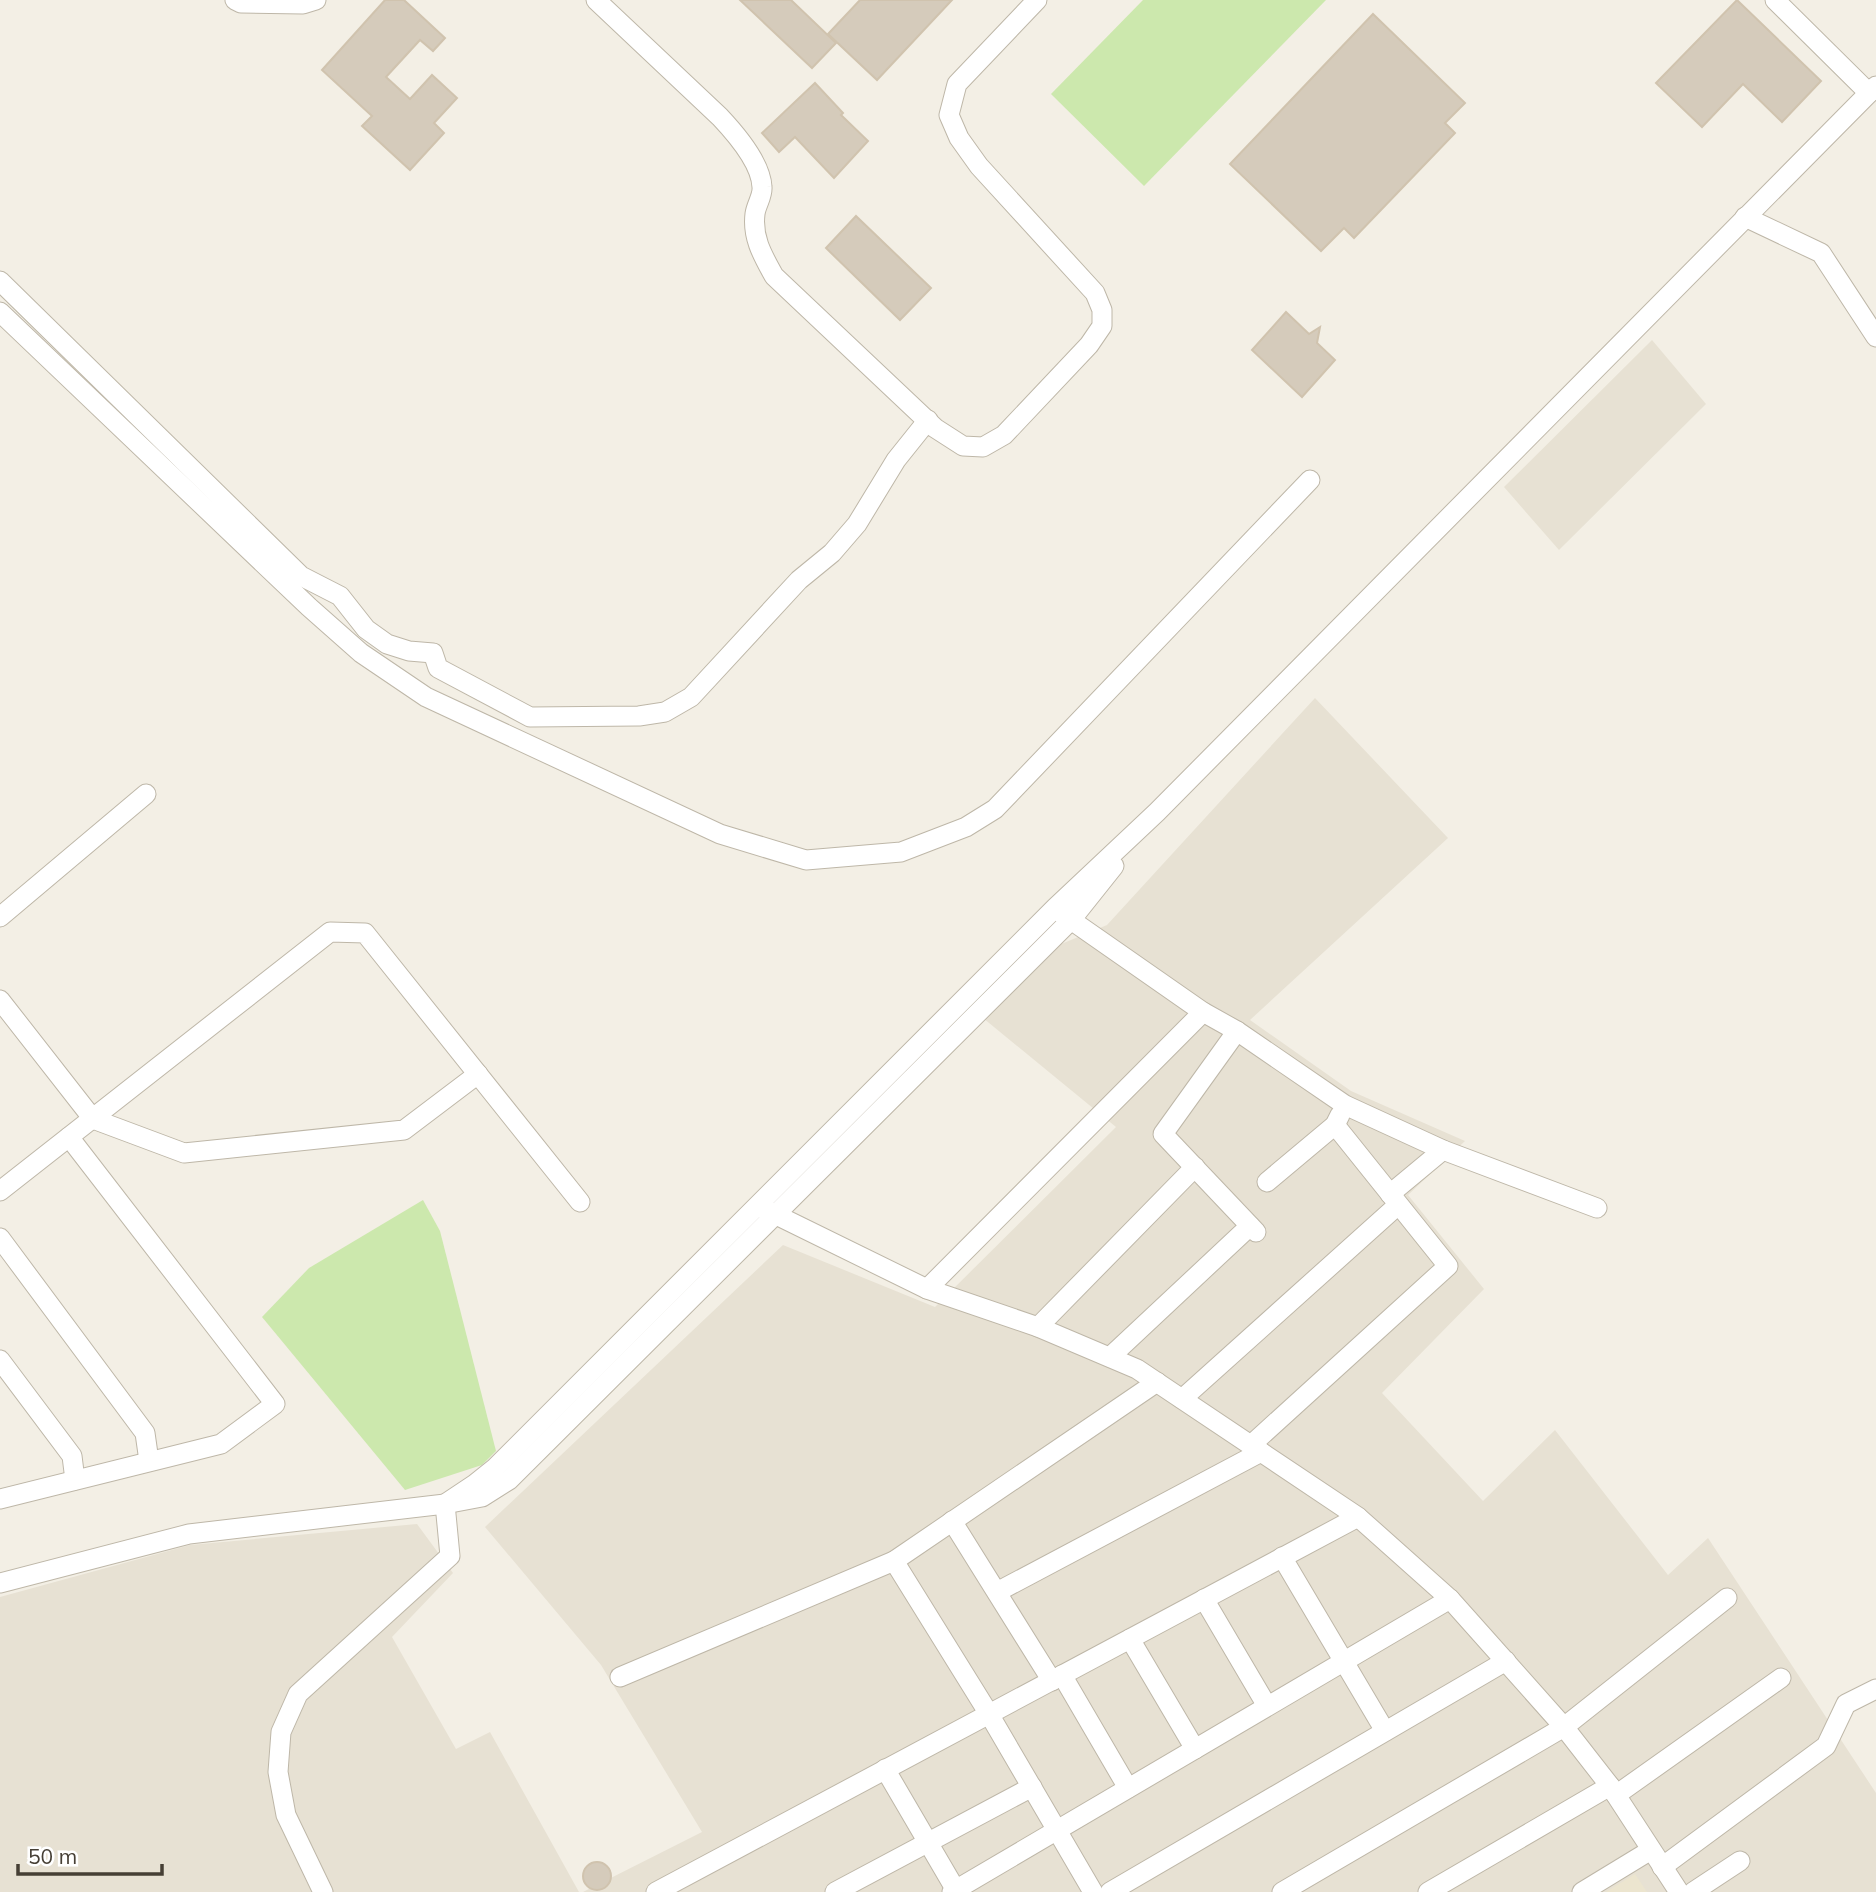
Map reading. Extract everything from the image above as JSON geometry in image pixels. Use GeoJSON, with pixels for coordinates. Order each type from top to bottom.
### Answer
{"type":"FeatureCollection","features":[{"type":"Feature","properties":{"kind":"street"},"geometry":{"type":"LineString","coordinates":[[235,0],[242,3],[303,4],[316,0]]}},
{"type":"Feature","properties":{"kind":"street"},"geometry":{"type":"LineString","coordinates":[[596,0],[739,138],[751,158],[763,188],[755,213],[755,236],[759,250],[774,276],[942,433],[963,446],[983,447],[1004,435],[1089,345],[1102,326],[1101,310],[1095,293],[979,166],[959,138],[950,115],[957,84],[1037,0]]}},
{"type":"Feature","properties":{"kind":"street"},"geometry":{"type":"LineString","coordinates":[[445,1504],[495,1468],[1055,908],[1157,812],[1872,90],[1775,0]]}},
{"type":"Feature","properties":{"kind":"street"},"geometry":{"type":"LineString","coordinates":[[1745,217],[1821,253],[1876,337]]}},
{"type":"Feature","properties":{"kind":"street"},"geometry":{"type":"LineString","coordinates":[[0,281],[301,576],[340,596],[366,629],[387,644],[433,653],[438,668],[530,717],[639,716],[665,712],[691,697],[799,580],[832,553],[858,524],[896,460],[929,420]]}},
{"type":"Feature","properties":{"kind":"street"},"geometry":{"type":"LineString","coordinates":[[0,312],[309,607],[361,653],[426,697],[720,834],[806,860],[901,852],[966,827],[995,809],[1310,480]]}},
{"type":"Feature","properties":{"kind":"street"},"geometry":{"type":"LineString","coordinates":[[0,918],[146,794]]}},
{"type":"Feature","properties":{"kind":"street"},"geometry":{"type":"LineString","coordinates":[[0,1583],[189,1534],[445,1504],[482,1497],[509,1480],[1071,920],[1157,812]]}},
{"type":"Feature","properties":{"kind":"street"},"geometry":{"type":"LineString","coordinates":[[1055,908],[1203,1012],[1237,1031],[1345,1105],[1443,1150],[1597,1208]]}},
{"type":"Feature","properties":{"kind":"street"},"geometry":{"type":"LineString","coordinates":[[0,1191],[330,932],[365,933],[580,1202]]}},
{"type":"Feature","properties":{"kind":"street"},"geometry":{"type":"LineString","coordinates":[[0,1000],[93,1119],[184,1153],[404,1130],[478,1074]]}},
{"type":"Feature","properties":{"kind":"street"},"geometry":{"type":"LineString","coordinates":[[927,1289],[1203,1012]]}},
{"type":"Feature","properties":{"kind":"street"},"geometry":{"type":"LineString","coordinates":[[1110,1357],[1253,1229],[1163,1134],[1237,1031]]}},
{"type":"Feature","properties":{"kind":"street"},"geometry":{"type":"LineString","coordinates":[[1267,1182],[1335,1125],[1345,1105]]}},
{"type":"Feature","properties":{"kind":"street"},"geometry":{"type":"LineString","coordinates":[[997,1592],[1256,1448],[1448,1266],[1335,1125]]}},
{"type":"Feature","properties":{"kind":"street"},"geometry":{"type":"LineString","coordinates":[[0,1499],[221,1444],[275,1404],[69,1137]]}},
{"type":"Feature","properties":{"kind":"street"},"geometry":{"type":"LineString","coordinates":[[1182,1399],[1394,1200],[1443,1150]]}},
{"type":"Feature","properties":{"kind":"street"},"geometry":{"type":"LineString","coordinates":[[1038,1327],[1195,1167]]}},
{"type":"Feature","properties":{"kind":"street"},"geometry":{"type":"LineString","coordinates":[[757,1206],[927,1289],[1038,1327],[1137,1369],[1358,1517],[1450,1599],[1564,1727],[1613,1790],[1679,1892]]}},
{"type":"Feature","properties":{"kind":"street"},"geometry":{"type":"LineString","coordinates":[[0,1238],[145,1433],[149,1461]]}},
{"type":"Feature","properties":{"kind":"street"},"geometry":{"type":"LineString","coordinates":[[0,1360],[72,1456],[75,1480]]}},
{"type":"Feature","properties":{"kind":"street"},"geometry":{"type":"LineString","coordinates":[[620,1677],[894,1561],[1157,1382]]}},
{"type":"Feature","properties":{"kind":"street"},"geometry":{"type":"LineString","coordinates":[[323,1892],[286,1815],[278,1772],[281,1732],[298,1694],[450,1556],[445,1504]]}},
{"type":"Feature","properties":{"kind":"street"},"geometry":{"type":"LineString","coordinates":[[656,1892],[1358,1517]]}},
{"type":"Feature","properties":{"kind":"street"},"geometry":{"type":"LineString","coordinates":[[952,1521],[1128,1788]]}},
{"type":"Feature","properties":{"kind":"street"},"geometry":{"type":"LineString","coordinates":[[1282,1557],[1385,1731]]}},
{"type":"Feature","properties":{"kind":"street"},"geometry":{"type":"LineString","coordinates":[[894,1561],[989,1714],[1093,1892]]}},
{"type":"Feature","properties":{"kind":"street"},"geometry":{"type":"LineString","coordinates":[[1282,1892],[1564,1727],[1727,1598]]}},
{"type":"Feature","properties":{"kind":"street"},"geometry":{"type":"LineString","coordinates":[[1205,1599],[1268,1706]]}},
{"type":"Feature","properties":{"kind":"street"},"geometry":{"type":"LineString","coordinates":[[885,1769],[955,1891],[1450,1599]]}},
{"type":"Feature","properties":{"kind":"street"},"geometry":{"type":"LineString","coordinates":[[1130,1639],[1195,1749]]}},
{"type":"Feature","properties":{"kind":"street"},"geometry":{"type":"LineString","coordinates":[[1110,1892],[1506,1661]]}},
{"type":"Feature","properties":{"kind":"street"},"geometry":{"type":"LineString","coordinates":[[1428,1892],[1613,1790],[1782,1678]]}},
{"type":"Feature","properties":{"kind":"street"},"geometry":{"type":"LineString","coordinates":[[1582,1892],[1657,1859],[1826,1746],[1846,1704],[1876,1689]]}},
{"type":"Feature","properties":{"kind":"street"},"geometry":{"type":"LineString","coordinates":[[835,1892],[1032,1787]]}},
{"type":"Feature","properties":{"kind":"street"},"geometry":{"type":"LineString","coordinates":[[1693,1892],[1740,1860]]}},
{"type":"Feature","properties":{"kind":"shaded area"},"geometry":{"type":"Polygon","coordinates":[[[1652,340],[1706,404],[1559,550],[1504,487],[1652,340]]]}},
{"type":"Feature","properties":{"kind":"shaded area"},"geometry":{"type":"Polygon","coordinates":[[[1315,698],[1448,838],[1250,1020],[1351,1091],[1465,1141],[1408,1195],[1484,1289],[1382,1393],[1483,1501],[1555,1430],[1668,1575],[1708,1538],[1876,1793],[1876,1892],[583,1892],[702,1832],[601,1665],[485,1527],[783,1245],[935,1307],[1116,1127],[983,1018],[1042,952],[1107,925],[1315,698]]]}},
{"type":"Feature","properties":{"kind":"shaded area"},"geometry":{"type":"Polygon","coordinates":[[[417,1524],[453,1573],[392,1637],[456,1749],[490,1732],[579,1892],[0,1892],[0,1597],[190,1545],[417,1524]]]}},
{"type":"Feature","properties":{"kind":"shaded area"},"geometry":{"type":"Polygon","coordinates":[[[1635,1874],[1647,1892],[1606,1892],[1635,1874]]]}},
{"type":"Feature","properties":{"kind":"green space"},"geometry":{"type":"Polygon","coordinates":[[[1143,0],[1326,0],[1144,186],[1051,94],[1143,0]]]}},
{"type":"Feature","properties":{"kind":"green space"},"geometry":{"type":"Polygon","coordinates":[[[423,1200],[440,1231],[496,1451],[482,1465],[405,1490],[262,1317],[309,1268],[423,1200]]]}},
{"type":"Feature","properties":{"kind":"building"},"geometry":{"type":"Polygon","coordinates":[[[385,0],[404,0],[445,38],[433,51],[420,40],[386,77],[410,99],[432,75],[457,98],[434,123],[444,133],[410,170],[362,126],[372,116],[322,70],[385,0]]]}},
{"type":"Feature","properties":{"kind":"building"},"geometry":{"type":"Polygon","coordinates":[[[740,0],[791,0],[836,43],[812,68],[740,0]]]}},
{"type":"Feature","properties":{"kind":"building"},"geometry":{"type":"Polygon","coordinates":[[[860,0],[952,0],[877,80],[828,34],[860,0]]]}},
{"type":"Feature","properties":{"kind":"building"},"geometry":{"type":"Polygon","coordinates":[[[1737,0],[1821,81],[1782,122],[1743,84],[1702,127],[1656,83],[1737,0]]]}},
{"type":"Feature","properties":{"kind":"building"},"geometry":{"type":"Polygon","coordinates":[[[1373,14],[1465,103],[1445,123],[1455,133],[1354,238],[1344,228],[1321,251],[1230,164],[1373,14]]]}},
{"type":"Feature","properties":{"kind":"building"},"geometry":{"type":"Polygon","coordinates":[[[815,83],[843,113],[841,115],[868,141],[834,178],[795,137],[779,152],[762,133],[815,83]]]}},
{"type":"Feature","properties":{"kind":"building"},"geometry":{"type":"Polygon","coordinates":[[[856,216],[931,288],[900,320],[826,248],[856,216]]]}},
{"type":"Feature","properties":{"kind":"building"},"geometry":{"type":"Polygon","coordinates":[[[1286,312],[1309,334],[1320,327],[1317,343],[1335,360],[1302,397],[1252,350],[1286,312]]]}},
{"type":"Feature","properties":{"kind":"building"},"geometry":{"type":"Polygon","coordinates":[[[597,1862],[607,1866],[611,1876],[607,1886],[597,1890],[587,1886],[583,1876],[587,1866],[597,1862]]]}}]}
